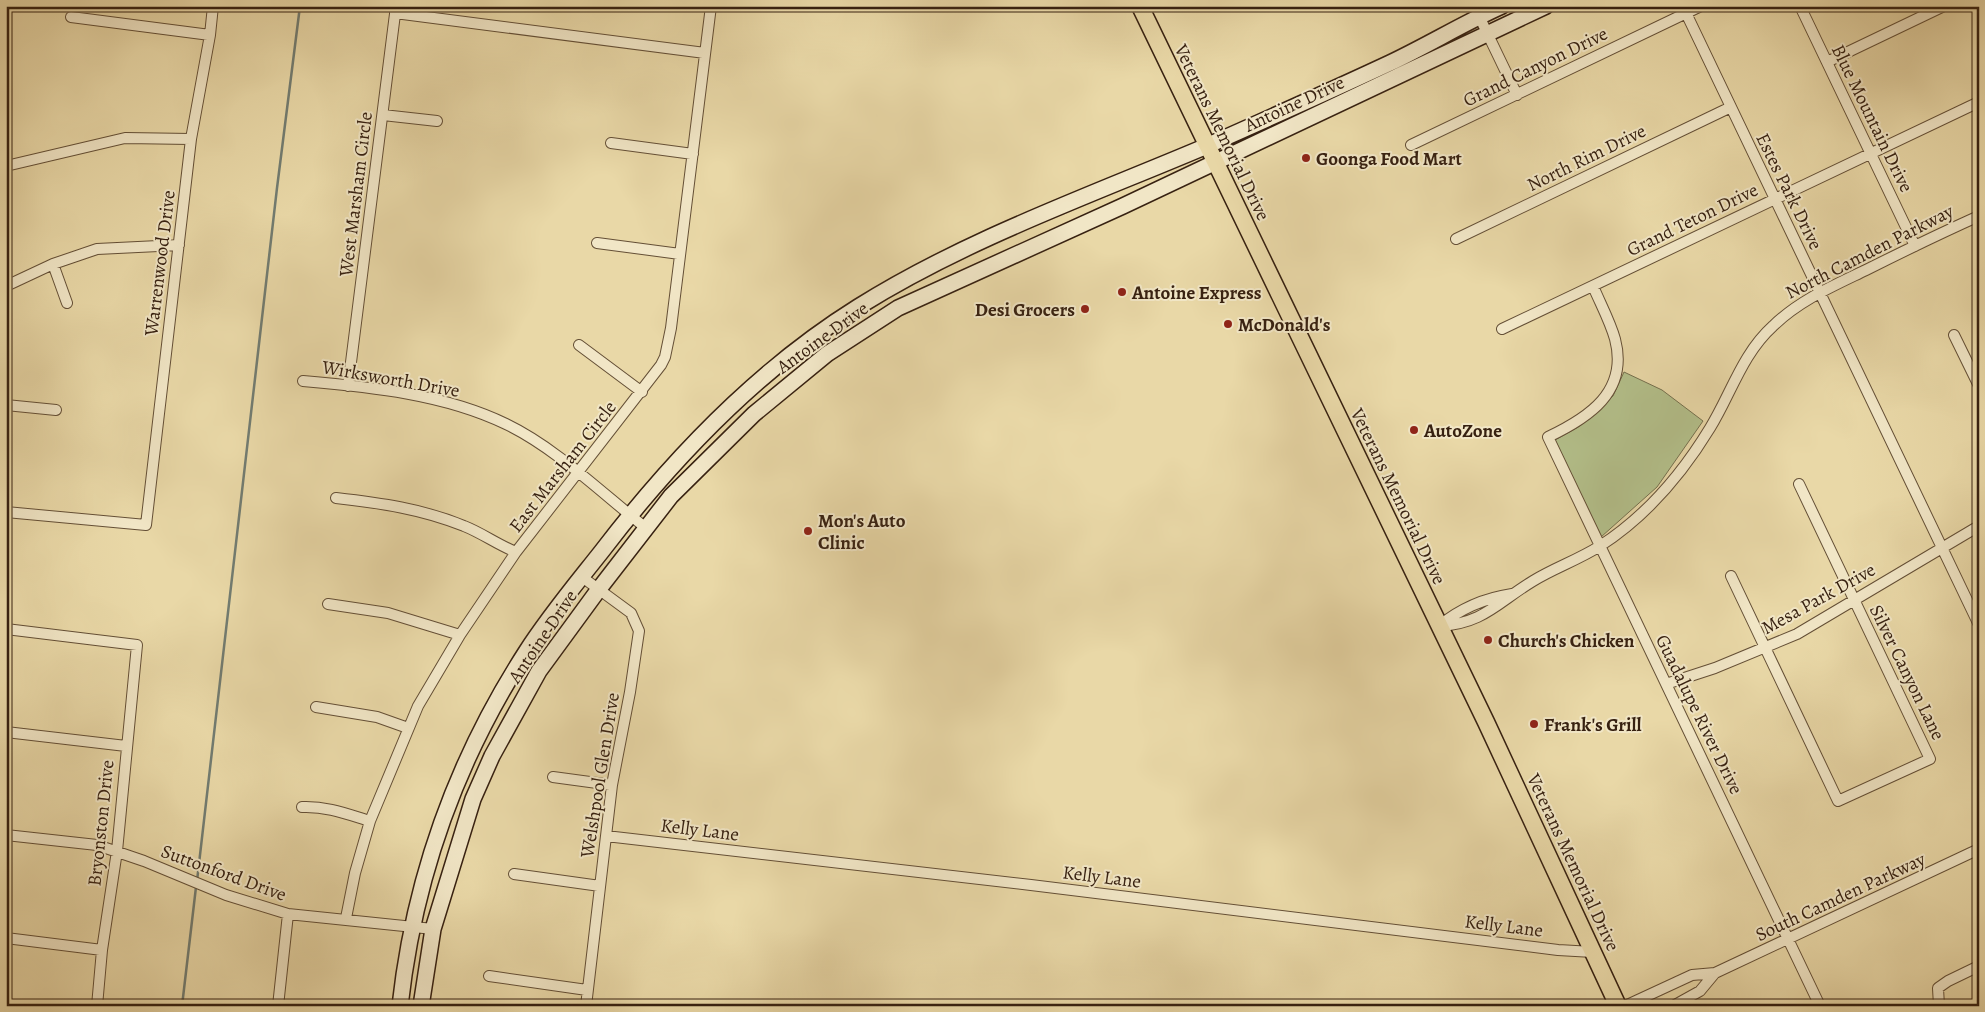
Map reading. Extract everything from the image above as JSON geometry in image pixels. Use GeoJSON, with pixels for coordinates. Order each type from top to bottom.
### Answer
{"type":"FeatureCollection","features":[{"type":"Feature","properties":{"kind":"main road","name":"Veterans Memorial Drive"},"geometry":{"type":"LineString","coordinates":[[1140,6],[1439,626],[1618,1006]]}},
{"type":"Feature","properties":{"kind":"main road","name":"Antoine Drive"},"geometry":{"type":"LineString","coordinates":[[400,1006],[411,927],[438,833],[453,790],[473,746],[526,652],[546,622],[629,515],[667,470],[710,426],[791,354],[858,307],[924,267],[1206,146],[1372,71],[1502,6]]}},
{"type":"Feature","properties":{"kind":"main road","name":"Antoine Drive"},"geometry":{"type":"LineString","coordinates":[[421,1006],[433,929],[473,799],[492,756],[539,671],[671,496],[754,414],[827,354],[891,312],[1546,6]]}},
{"type":"Feature","properties":{"kind":"main road"},"geometry":{"type":"LineString","coordinates":[[1372,71],[1379,85]]}},
{"type":"Feature","properties":{"kind":"main road"},"geometry":{"type":"LineString","coordinates":[[473,746],[492,756]]}},
{"type":"Feature","properties":{"kind":"street","name":"Warrenwood Drive"},"geometry":{"type":"LineString","coordinates":[[6,512],[146,525],[191,139],[210,35],[213,6]]}},
{"type":"Feature","properties":{"kind":"street","name":"East Marsham Circle"},"geometry":{"type":"LineString","coordinates":[[346,918],[370,821],[418,706],[460,636],[516,552],[642,392],[665,357],[671,328],[711,6]]}},
{"type":"Feature","properties":{"kind":"street","name":"Grand Canyon Drive"},"geometry":{"type":"LineString","coordinates":[[1411,145],[1701,6]]}},
{"type":"Feature","properties":{"kind":"street","name":"Blue Mountain Drive"},"geometry":{"type":"LineString","coordinates":[[1800,6],[1915,246]]}},
{"type":"Feature","properties":{"kind":"street"},"geometry":{"type":"LineString","coordinates":[[1827,62],[1944,6]]}},
{"type":"Feature","properties":{"kind":"street"},"geometry":{"type":"LineString","coordinates":[[395,10],[705,53]]}},
{"type":"Feature","properties":{"kind":"street","name":"West Marsham Circle"},"geometry":{"type":"LineString","coordinates":[[348,386],[395,10]]}},
{"type":"Feature","properties":{"kind":"street","name":"Estes Park Drive"},"geometry":{"type":"LineString","coordinates":[[1686,13],[1979,625]]}},
{"type":"Feature","properties":{"kind":"street"},"geometry":{"type":"LineString","coordinates":[[1479,16],[1517,94]]}},
{"type":"Feature","properties":{"kind":"street"},"geometry":{"type":"LineString","coordinates":[[71,17],[210,35]]}},
{"type":"Feature","properties":{"kind":"street","name":"Grand Teton Drive"},"geometry":{"type":"LineString","coordinates":[[1502,329],[1979,102]]}},
{"type":"Feature","properties":{"kind":"street","name":"North Rim Drive"},"geometry":{"type":"LineString","coordinates":[[1456,239],[1731,107]]}},
{"type":"Feature","properties":{"kind":"street"},"geometry":{"type":"LineString","coordinates":[[383,115],[437,121]]}},
{"type":"Feature","properties":{"kind":"street"},"geometry":{"type":"LineString","coordinates":[[6,166],[125,138],[191,139]]}},
{"type":"Feature","properties":{"kind":"street"},"geometry":{"type":"LineString","coordinates":[[611,143],[693,154]]}},
{"type":"Feature","properties":{"kind":"street","name":"North Camden Parkway"},"geometry":{"type":"LineString","coordinates":[[1439,626],[1452,615],[1470,606],[1494,597],[1512,594],[1600,546],[1647,508],[1684,467],[1709,429],[1743,364],[1770,328],[1789,311],[1819,292],[1979,216]]}},
{"type":"Feature","properties":{"kind":"street"},"geometry":{"type":"LineString","coordinates":[[597,243],[680,254]]}},
{"type":"Feature","properties":{"kind":"street"},"geometry":{"type":"LineString","coordinates":[[6,286],[53,264],[96,249],[179,245]]}},
{"type":"Feature","properties":{"kind":"street"},"geometry":{"type":"LineString","coordinates":[[53,264],[67,304]]}},
{"type":"Feature","properties":{"kind":"street","name":"Guadalupe River Drive"},"geometry":{"type":"LineString","coordinates":[[1592,286],[1614,338],[1617,354],[1616,370],[1607,392],[1598,407],[1584,418],[1548,437],[1820,1006]]}},
{"type":"Feature","properties":{"kind":"street"},"geometry":{"type":"LineString","coordinates":[[1954,335],[1979,386]]}},
{"type":"Feature","properties":{"kind":"street"},"geometry":{"type":"LineString","coordinates":[[579,345],[642,392]]}},
{"type":"Feature","properties":{"kind":"street","name":"Wirksworth Drive"},"geometry":{"type":"LineString","coordinates":[[303,381],[348,386],[445,402],[487,416],[527,436],[578,473],[646,528]]}},
{"type":"Feature","properties":{"kind":"street"},"geometry":{"type":"LineString","coordinates":[[6,405],[56,410]]}},
{"type":"Feature","properties":{"kind":"street","name":"Silver Canyon Lane"},"geometry":{"type":"LineString","coordinates":[[1764,648],[1838,801],[1930,759],[1799,484]]}},
{"type":"Feature","properties":{"kind":"street"},"geometry":{"type":"LineString","coordinates":[[336,498],[378,503],[435,516],[464,526],[516,552]]}},
{"type":"Feature","properties":{"kind":"street","name":"Mesa Park Drive"},"geometry":{"type":"LineString","coordinates":[[1666,684],[1715,668],[1797,634],[1855,601],[1941,546],[1979,526]]}},
{"type":"Feature","properties":{"kind":"street"},"geometry":{"type":"LineString","coordinates":[[1731,576],[1764,648]]}},
{"type":"Feature","properties":{"kind":"street","name":"Welshpool Glen Drive"},"geometry":{"type":"LineString","coordinates":[[582,577],[631,613],[639,631],[630,692],[612,785],[586,1006]]}},
{"type":"Feature","properties":{"kind":"street"},"geometry":{"type":"LineString","coordinates":[[328,604],[388,613],[460,636]]}},
{"type":"Feature","properties":{"kind":"street","name":"Bryonston Drive"},"geometry":{"type":"LineString","coordinates":[[6,629],[137,645],[116,851],[102,950],[97,1006]]}},
{"type":"Feature","properties":{"kind":"street"},"geometry":{"type":"LineString","coordinates":[[316,707],[377,718],[408,728]]}},
{"type":"Feature","properties":{"kind":"street"},"geometry":{"type":"LineString","coordinates":[[6,732],[126,746]]}},
{"type":"Feature","properties":{"kind":"street"},"geometry":{"type":"LineString","coordinates":[[553,777],[612,785]]}},
{"type":"Feature","properties":{"kind":"street"},"geometry":{"type":"LineString","coordinates":[[302,807],[319,806],[370,821]]}},
{"type":"Feature","properties":{"kind":"street","name":"Suttonford Drive"},"geometry":{"type":"LineString","coordinates":[[6,835],[97,845],[226,895],[288,914],[346,918],[433,929]]}},
{"type":"Feature","properties":{"kind":"street","name":"Kelly Lane"},"geometry":{"type":"LineString","coordinates":[[606,836],[1022,884],[1556,950],[1593,952]]}},
{"type":"Feature","properties":{"kind":"street","name":"South Camden Parkway"},"geometry":{"type":"LineString","coordinates":[[1625,1006],[1692,975],[1715,973],[1979,849]]}},
{"type":"Feature","properties":{"kind":"street"},"geometry":{"type":"LineString","coordinates":[[514,874],[600,886]]}},
{"type":"Feature","properties":{"kind":"street"},"geometry":{"type":"LineString","coordinates":[[278,1006],[288,914]]}},
{"type":"Feature","properties":{"kind":"street"},"geometry":{"type":"LineString","coordinates":[[6,938],[102,950]]}},
{"type":"Feature","properties":{"kind":"street"},"geometry":{"type":"LineString","coordinates":[[1939,1006],[1938,988],[1979,966]]}},
{"type":"Feature","properties":{"kind":"street","name":"South Camden Parkway"},"geometry":{"type":"LineString","coordinates":[[1673,1006],[1700,991],[1715,973]]}},
{"type":"Feature","properties":{"kind":"street"},"geometry":{"type":"LineString","coordinates":[[489,976],[587,990]]}},
{"type":"Feature","properties":{"kind":"green space"},"geometry":{"type":"Polygon","coordinates":[[[1624,372],[1662,390],[1703,421],[1657,487],[1601,537],[1555,440],[1580,426],[1613,396],[1624,372]]]}},
{"type":"Feature","properties":{"kind":"waterway"},"geometry":{"type":"LineString","coordinates":[[197,881],[277,188],[300,6]]}},
{"type":"Feature","properties":{"kind":"waterway"},"geometry":{"type":"LineString","coordinates":[[182,1006],[196,887]]}},
{"type":"Feature","properties":{"kind":"place","name":"Goonga Food Mart"},"geometry":{"type":"Point","coordinates":[1306,158]}},
{"type":"Feature","properties":{"kind":"place","name":"Antoine Express"},"geometry":{"type":"Point","coordinates":[1122,292]}},
{"type":"Feature","properties":{"kind":"place","name":"Desi Grocers"},"geometry":{"type":"Point","coordinates":[1085,309]}},
{"type":"Feature","properties":{"kind":"place","name":"McDonald's"},"geometry":{"type":"Point","coordinates":[1228,324]}},
{"type":"Feature","properties":{"kind":"place","name":"AutoZone"},"geometry":{"type":"Point","coordinates":[1414,430]}},
{"type":"Feature","properties":{"kind":"place","name":"Mon's Auto Clinic"},"geometry":{"type":"Point","coordinates":[808,531]}},
{"type":"Feature","properties":{"kind":"place","name":"Church's Chicken"},"geometry":{"type":"Point","coordinates":[1488,640]}},
{"type":"Feature","properties":{"kind":"place","name":"Frank's Grill"},"geometry":{"type":"Point","coordinates":[1534,724]}}]}
